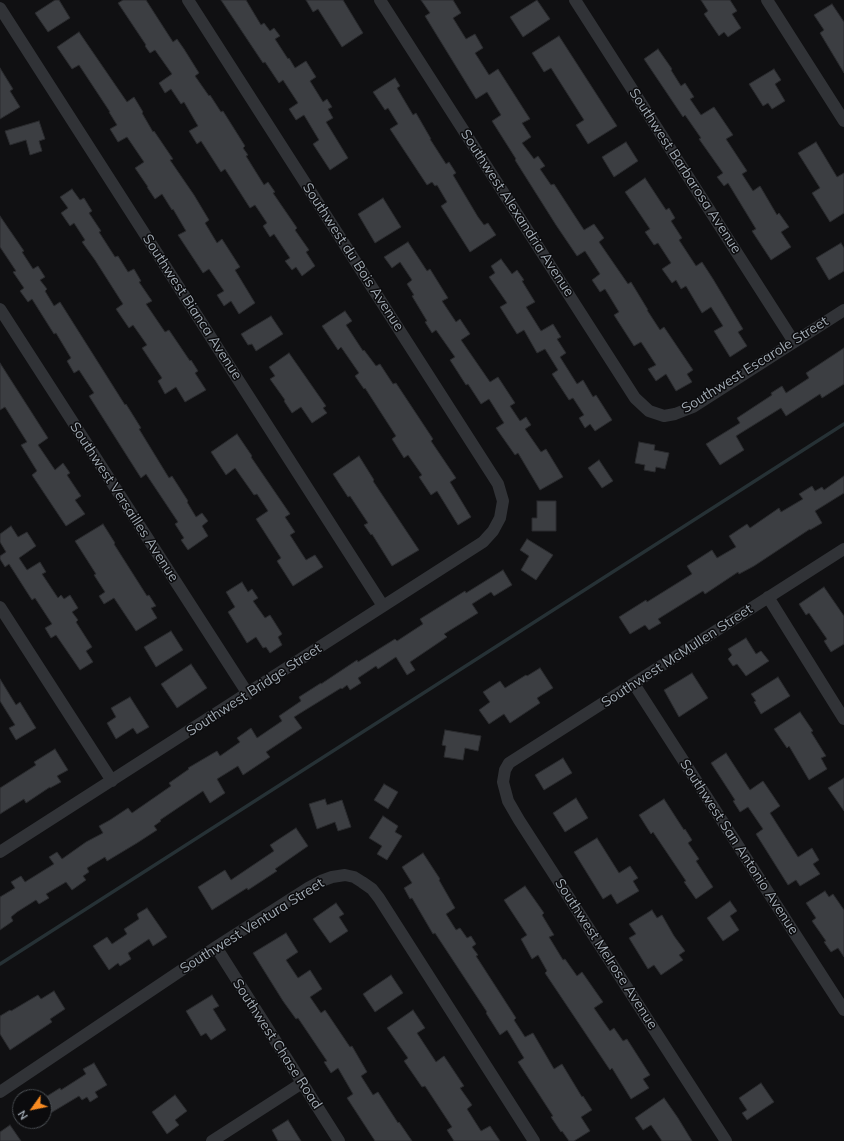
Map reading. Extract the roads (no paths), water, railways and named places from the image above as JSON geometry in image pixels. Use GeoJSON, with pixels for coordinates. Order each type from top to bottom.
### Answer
{"type":"FeatureCollection","features":[{"type":"Feature","properties":{"kind":"street","name":"Southwest du Bois Avenue"},"geometry":{"type":"LineString","coordinates":[[188,0],[498,484],[503,501],[500,518]]}},
{"type":"Feature","properties":{"kind":"street","name":"Southwest Alexandria Avenue"},"geometry":{"type":"LineString","coordinates":[[380,0],[635,398],[649,411],[664,416]]}},
{"type":"Feature","properties":{"kind":"street","name":"Southwest Barbarosa Avenue"},"geometry":{"type":"LineString","coordinates":[[575,0],[794,342]]}},
{"type":"Feature","properties":{"kind":"street"},"geometry":{"type":"LineString","coordinates":[[767,0],[844,121]]}},
{"type":"Feature","properties":{"kind":"street","name":"Southwest Bianca Avenue"},"geometry":{"type":"LineString","coordinates":[[0,8],[383,606]]}},
{"type":"Feature","properties":{"kind":"street","name":"Southwest Versailles Avenue"},"geometry":{"type":"LineString","coordinates":[[0,310],[248,694]]}},
{"type":"Feature","properties":{"kind":"street","name":"Southwest Escarole Street"},"geometry":{"type":"LineString","coordinates":[[664,416],[675,414],[693,407],[844,310]]}},
{"type":"Feature","properties":{"kind":"street","name":"Southwest Bridge Street"},"geometry":{"type":"LineString","coordinates":[[0,852],[483,542],[493,531],[500,518]]}},
{"type":"Feature","properties":{"kind":"street","name":"Southwest McMullen Street"},"geometry":{"type":"LineString","coordinates":[[510,763],[844,549]]}},
{"type":"Feature","properties":{"kind":"street"},"geometry":{"type":"LineString","coordinates":[[768,597],[844,719]]}},
{"type":"Feature","properties":{"kind":"street"},"geometry":{"type":"LineString","coordinates":[[0,607],[112,781]]}},
{"type":"Feature","properties":{"kind":"street","name":"Southwest San Antonio Avenue"},"geometry":{"type":"LineString","coordinates":[[634,684],[844,1010]]}},
{"type":"Feature","properties":{"kind":"street","name":"Southwest Melrose Avenue"},"geometry":{"type":"LineString","coordinates":[[510,763],[505,770],[503,782],[508,801],[726,1141]]}},
{"type":"Feature","properties":{"kind":"street","name":"Southwest Ventura Street"},"geometry":{"type":"LineString","coordinates":[[0,1092],[216,947],[308,888],[332,876],[345,875],[354,877],[372,889],[379,898],[534,1141]]}},
{"type":"Feature","properties":{"kind":"street","name":"Southwest Chase Road"},"geometry":{"type":"LineString","coordinates":[[216,947],[339,1141]]}},
{"type":"Feature","properties":{"kind":"street"},"geometry":{"type":"LineString","coordinates":[[212,1141],[302,1083]]}},
{"type":"Feature","properties":{"kind":"waterway"},"geometry":{"type":"LineString","coordinates":[[0,964],[844,424]]}}]}
